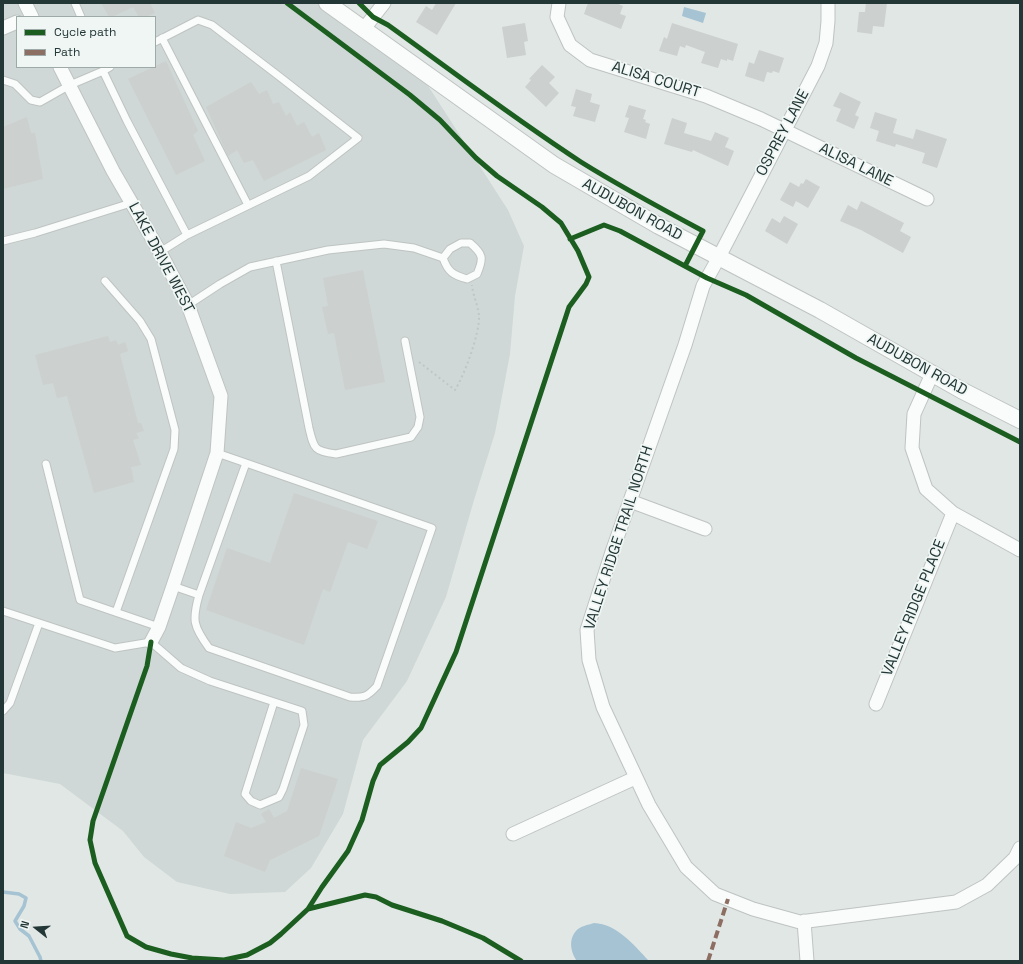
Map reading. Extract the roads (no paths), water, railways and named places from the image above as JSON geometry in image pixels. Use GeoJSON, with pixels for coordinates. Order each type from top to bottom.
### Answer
{"type":"FeatureCollection","features":[{"type":"Feature","properties":{"kind":"street"},"geometry":{"type":"LineString","coordinates":[[25,3],[30,16]]}},
{"type":"Feature","properties":{"kind":"street","name":"AUDUBON ROAD"},"geometry":{"type":"LineString","coordinates":[[327,3],[554,165],[659,226],[820,310],[960,390],[1020,420]]}},
{"type":"Feature","properties":{"kind":"street"},"geometry":{"type":"LineString","coordinates":[[363,30],[384,3]]}},
{"type":"Feature","properties":{"kind":"street","name":"ALISA COURT"},"geometry":{"type":"LineString","coordinates":[[559,3],[557,17],[570,45],[590,60],[706,96],[785,130]]}},
{"type":"Feature","properties":{"kind":"street","name":"OSPREY LANE"},"geometry":{"type":"LineString","coordinates":[[719,257],[818,66],[826,43],[828,3]]}},
{"type":"Feature","properties":{"kind":"street"},"geometry":{"type":"LineString","coordinates":[[3,28],[16,22]]}},
{"type":"Feature","properties":{"kind":"street","name":"LAKE DRIVE WEST"},"geometry":{"type":"LineString","coordinates":[[61,68],[113,171],[160,252],[188,305],[221,396],[216,453],[173,586],[151,642]]}},
{"type":"Feature","properties":{"kind":"street","name":"ALISA LANE"},"geometry":{"type":"LineString","coordinates":[[785,130],[928,199]]}},
{"type":"Feature","properties":{"kind":"street","name":"VALLEY RIDGE TRAIL NORTH"},"geometry":{"type":"LineString","coordinates":[[719,257],[703,286],[685,345],[630,501],[587,630],[589,660],[603,707],[635,778],[649,805],[686,867],[715,894],[752,909],[800,922],[956,902],[987,885],[1015,858],[1020,848]]}},
{"type":"Feature","properties":{"kind":"street"},"geometry":{"type":"LineString","coordinates":[[932,374],[914,414],[912,448],[926,489],[953,513],[1020,550]]}},
{"type":"Feature","properties":{"kind":"street"},"geometry":{"type":"LineString","coordinates":[[630,501],[705,528]]}},
{"type":"Feature","properties":{"kind":"street","name":"VALLEY RIDGE PLACE"},"geometry":{"type":"LineString","coordinates":[[876,704],[953,513]]}},
{"type":"Feature","properties":{"kind":"street"},"geometry":{"type":"LineString","coordinates":[[513,834],[635,778]]}},
{"type":"Feature","properties":{"kind":"street"},"geometry":{"type":"LineString","coordinates":[[804,921],[807,961]]}},
{"type":"Feature","properties":{"kind":"lane"},"geometry":{"type":"LineString","coordinates":[[75,3],[81,16]]}},
{"type":"Feature","properties":{"kind":"lane"},"geometry":{"type":"LineString","coordinates":[[156,41],[198,20],[212,25],[280,76],[358,138],[309,176],[187,235],[160,252]]}},
{"type":"Feature","properties":{"kind":"lane"},"geometry":{"type":"LineString","coordinates":[[162,38],[248,205]]}},
{"type":"Feature","properties":{"kind":"lane"},"geometry":{"type":"LineString","coordinates":[[3,80],[15,84],[31,100],[40,102],[70,85],[108,68]]}},
{"type":"Feature","properties":{"kind":"lane"},"geometry":{"type":"LineString","coordinates":[[103,71],[127,121],[187,235]]}},
{"type":"Feature","properties":{"kind":"lane"},"geometry":{"type":"LineString","coordinates":[[3,241],[36,233],[131,203]]}},
{"type":"Feature","properties":{"kind":"lane"},"geometry":{"type":"LineString","coordinates":[[460,243],[470,243],[480,252],[482,263],[477,274],[467,279],[456,276],[446,267],[444,258],[450,249],[460,243]]}},
{"type":"Feature","properties":{"kind":"lane"},"geometry":{"type":"LineString","coordinates":[[188,305],[250,267],[328,250],[384,244],[414,248],[444,258]]}},
{"type":"Feature","properties":{"kind":"lane"},"geometry":{"type":"LineString","coordinates":[[276,261],[309,428],[314,446],[325,452],[336,454],[411,437],[418,427],[420,417],[405,341]]}},
{"type":"Feature","properties":{"kind":"lane"},"geometry":{"type":"LineString","coordinates":[[105,281],[140,321],[151,339],[175,430],[174,449],[116,612]]}},
{"type":"Feature","properties":{"kind":"lane"},"geometry":{"type":"LineString","coordinates":[[216,453],[246,463],[432,528],[377,686],[370,694],[360,698],[350,697],[209,648],[195,625],[194,612],[199,594],[246,463]]}},
{"type":"Feature","properties":{"kind":"lane"},"geometry":{"type":"LineString","coordinates":[[46,464],[80,600],[158,627]]}},
{"type":"Feature","properties":{"kind":"lane"},"geometry":{"type":"LineString","coordinates":[[173,586],[199,594]]}},
{"type":"Feature","properties":{"kind":"lane"},"geometry":{"type":"LineString","coordinates":[[3,611],[115,648],[151,642],[181,668],[210,681],[302,711],[304,725],[283,789],[279,796],[260,805],[251,801],[245,794],[274,702]]}},
{"type":"Feature","properties":{"kind":"lane"},"geometry":{"type":"LineString","coordinates":[[3,711],[10,703],[39,623]]}},
{"type":"Feature","properties":{"kind":"water"},"geometry":{"type":"Polygon","coordinates":[[[684,7],[706,13],[703,23],[682,16],[684,7]]]}},
{"type":"Feature","properties":{"kind":"water"},"geometry":{"type":"Polygon","coordinates":[[[594,923],[602,924],[618,931],[649,961],[577,961],[571,946],[572,938],[576,931],[580,928],[594,923]]]}},
{"type":"Feature","properties":{"kind":"waterway"},"geometry":{"type":"LineString","coordinates":[[3,892],[19,894],[26,898],[24,906],[15,921],[20,929],[29,936],[41,961]]}}]}
